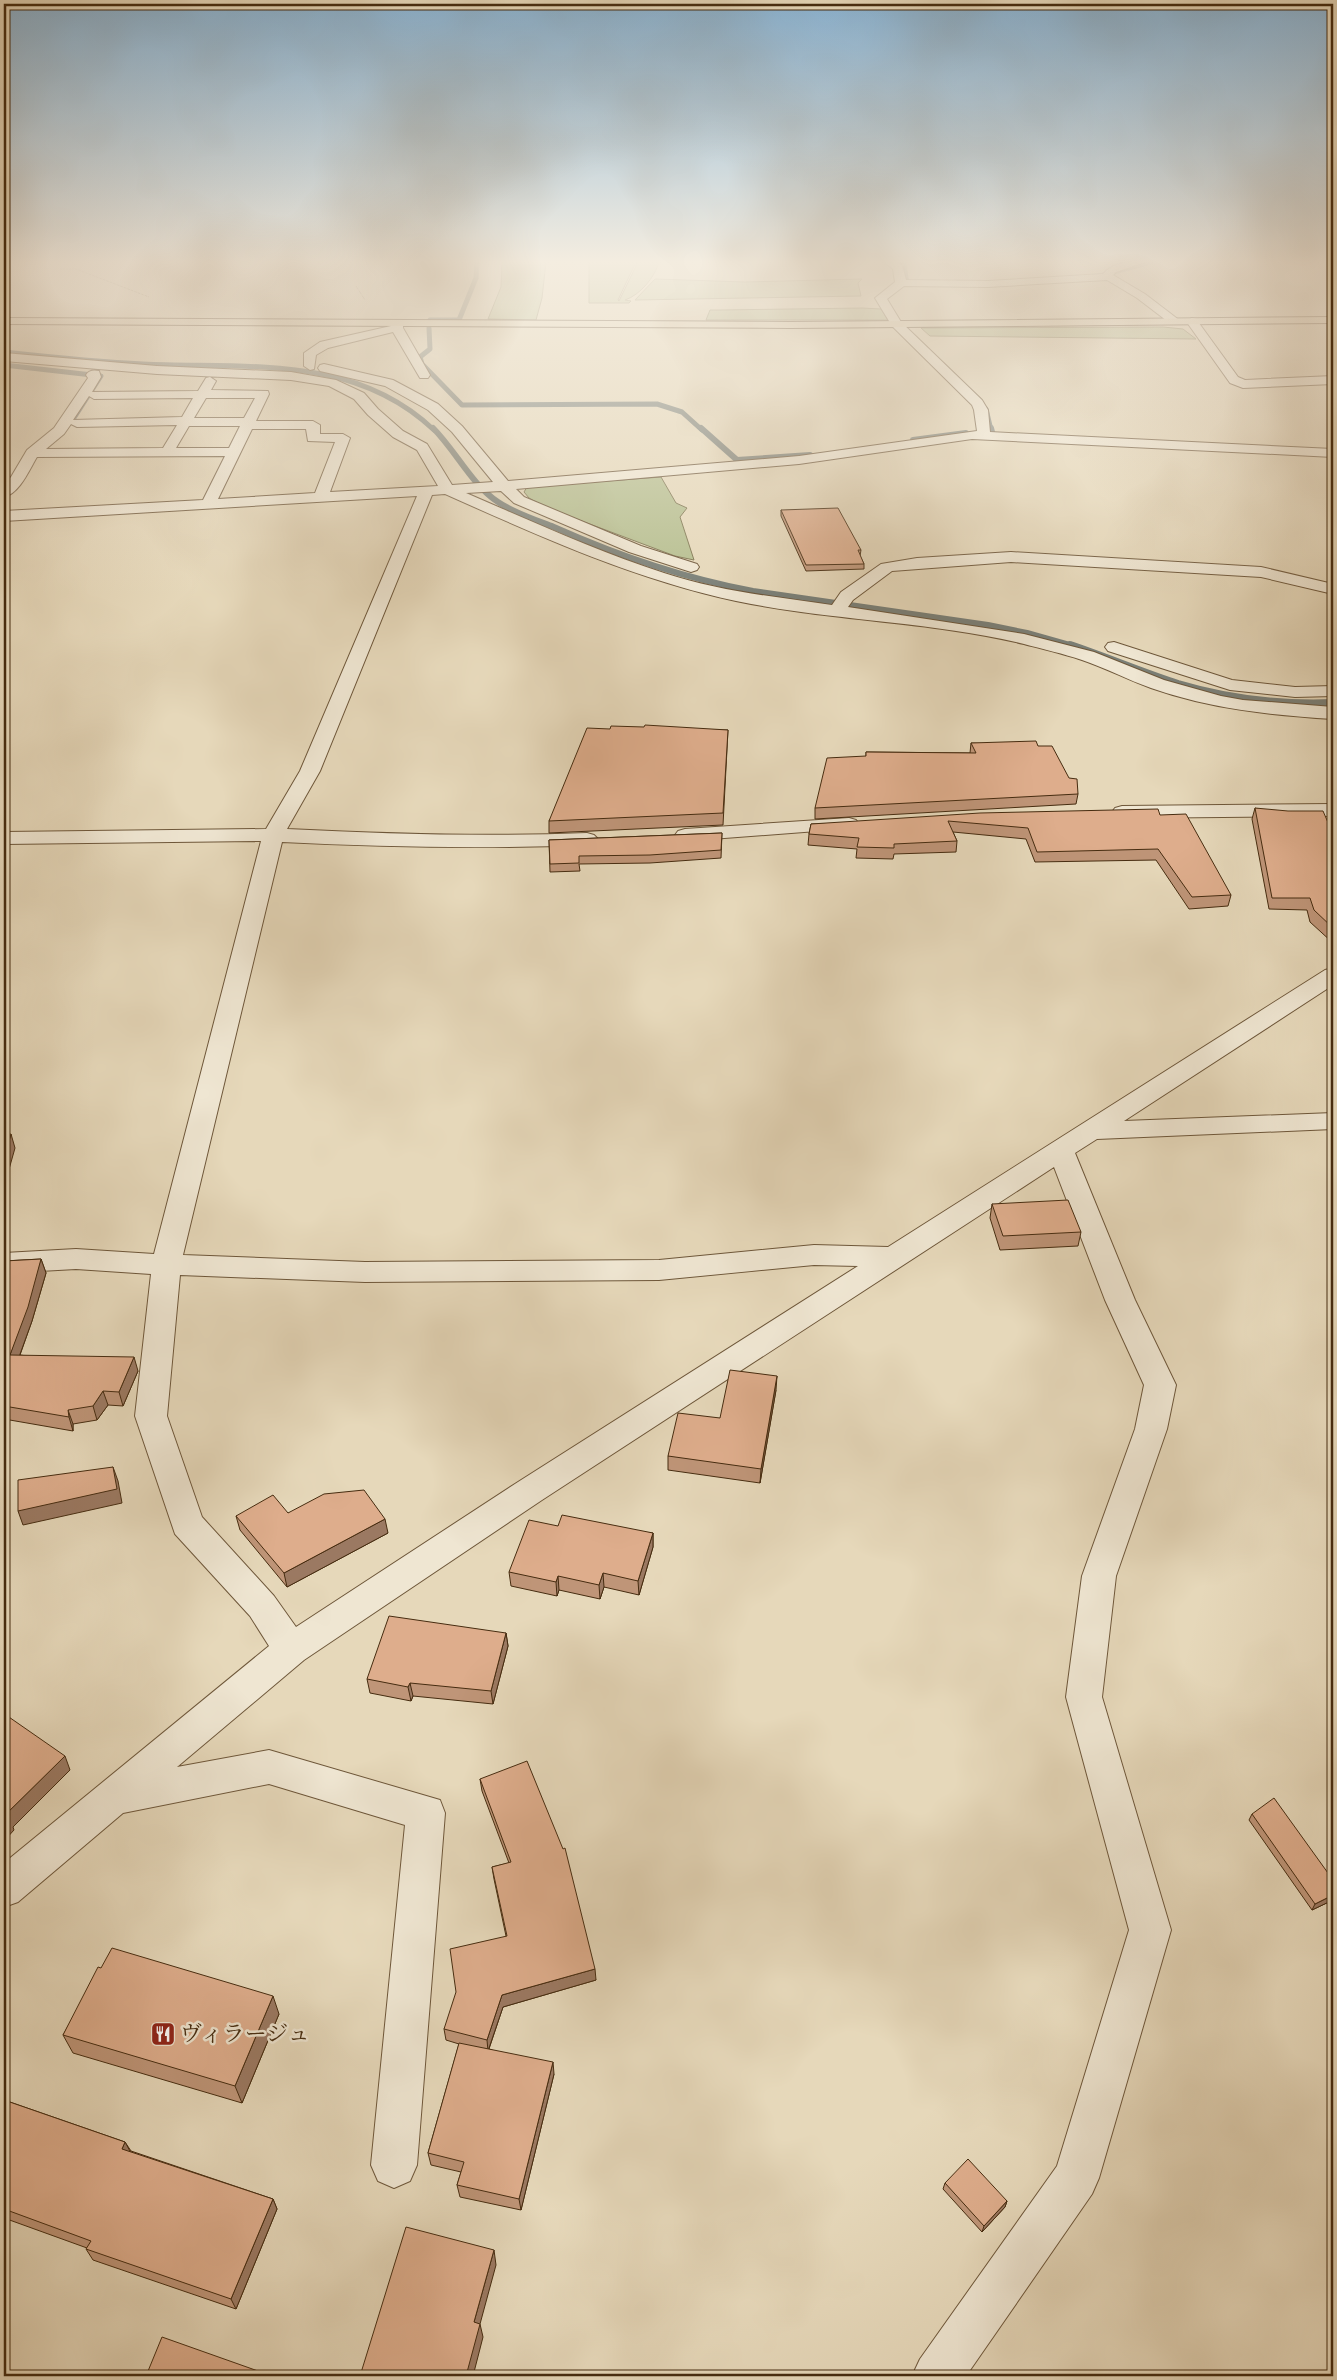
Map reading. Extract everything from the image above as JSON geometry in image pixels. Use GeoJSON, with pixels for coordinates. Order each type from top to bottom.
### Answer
{"type":"FeatureCollection","features":[{"type":"Feature","properties":{"kind":"street"},"geometry":{"type":"LineString","coordinates":[[4,493],[37,452],[59,431],[95,377],[94,374],[80,373]]}},
{"type":"Feature","properties":{"kind":"street"},"geometry":{"type":"LineString","coordinates":[[167,452],[212,378],[175,373]]}},
{"type":"Feature","properties":{"kind":"street"},"geometry":{"type":"LineString","coordinates":[[224,373],[291,376],[314,379],[347,389],[359,396],[398,434],[422,447],[446,490],[547,534],[659,578],[737,596],[1000,619],[1072,635],[1230,684],[1295,692],[1333,691]]}},
{"type":"Feature","properties":{"kind":"street"},"geometry":{"type":"LineString","coordinates":[[350,373],[372,377],[389,383],[420,399],[446,417],[457,429],[497,486],[519,500],[645,552],[716,574]]}},
{"type":"Feature","properties":{"kind":"street"},"geometry":{"type":"LineString","coordinates":[[946,373],[982,410],[984,435]]}},
{"type":"Feature","properties":{"kind":"street"},"geometry":{"type":"LineString","coordinates":[[1229,373],[1234,380],[1243,384],[1333,380]]}},
{"type":"Feature","properties":{"kind":"street"},"geometry":{"type":"LineString","coordinates":[[94,395],[263,394],[208,504]]}},
{"type":"Feature","properties":{"kind":"street"},"geometry":{"type":"LineString","coordinates":[[76,423],[312,424],[313,438],[343,438],[320,498]]}},
{"type":"Feature","properties":{"kind":"street"},"geometry":{"type":"LineString","coordinates":[[4,516],[497,486],[800,460],[953,437],[984,435],[1333,453]]}},
{"type":"Feature","properties":{"kind":"street"},"geometry":{"type":"LineString","coordinates":[[37,452],[234,452]]}},
{"type":"Feature","properties":{"kind":"street"},"geometry":{"type":"LineString","coordinates":[[291,1649],[262,1606],[187,1524],[151,1416],[166,1265],[273,835],[310,771],[446,490]]}},
{"type":"Feature","properties":{"kind":"street"},"geometry":{"type":"LineString","coordinates":[[841,604],[875,574],[888,567],[900,564],[1011,557],[1261,572],[1333,589]]}},
{"type":"Feature","properties":{"kind":"street"},"geometry":{"type":"LineString","coordinates":[[751,582],[841,604],[1024,639],[1088,656],[1158,684],[1218,701],[1244,706],[1333,714]]}},
{"type":"Feature","properties":{"kind":"street"},"geometry":{"type":"LineString","coordinates":[[1099,812],[1333,810]]}},
{"type":"Feature","properties":{"kind":"street"},"geometry":{"type":"LineString","coordinates":[[664,836],[866,823]]}},
{"type":"Feature","properties":{"kind":"street"},"geometry":{"type":"LineString","coordinates":[[4,838],[273,835],[357,839],[535,841],[604,839]]}},
{"type":"Feature","properties":{"kind":"street"},"geometry":{"type":"LineString","coordinates":[[4,1888],[291,1649],[530,1491],[1333,975]]}},
{"type":"Feature","properties":{"kind":"street"},"geometry":{"type":"LineString","coordinates":[[1074,1140],[1333,1121]]}},
{"type":"Feature","properties":{"kind":"street"},"geometry":{"type":"LineString","coordinates":[[937,2376],[1076,2178],[1150,1930],[1084,1697],[1099,1576],[1151,1430],[1160,1385],[1120,1300],[1074,1140]]}},
{"type":"Feature","properties":{"kind":"street"},"geometry":{"type":"LineString","coordinates":[[4,1263],[76,1259],[166,1265],[365,1272],[660,1270],[814,1256],[895,1257]]}},
{"type":"Feature","properties":{"kind":"street"},"geometry":{"type":"LineString","coordinates":[[114,1797],[269,1767],[426,1813],[394,2165]]}},
{"type":"Feature","properties":{"kind":"green space"},"geometry":{"type":"Polygon","coordinates":[[[661,477],[676,503],[687,508],[680,517],[694,560],[675,556],[547,508],[529,498],[524,492],[527,487],[661,477]]]}},
{"type":"Feature","properties":{"kind":"building"},"geometry":{"type":"Polygon","coordinates":[[[838,508],[861,550],[858,550],[864,564],[806,565],[781,510],[838,508]]]}},
{"type":"Feature","properties":{"kind":"building"},"geometry":{"type":"Polygon","coordinates":[[[645,725],[728,730],[723,813],[549,821],[587,728],[610,729],[611,726],[644,727],[645,725]]]}},
{"type":"Feature","properties":{"kind":"building"},"geometry":{"type":"Polygon","coordinates":[[[1036,741],[1038,746],[1052,746],[1069,778],[1077,779],[1078,794],[815,808],[827,758],[866,756],[866,752],[976,753],[971,743],[1036,741]]]}},
{"type":"Feature","properties":{"kind":"building"},"geometry":{"type":"Polygon","coordinates":[[[1255,808],[1288,811],[1323,811],[1333,834],[1333,928],[1314,910],[1310,898],[1272,898],[1255,808]]]}},
{"type":"Feature","properties":{"kind":"building"},"geometry":{"type":"Polygon","coordinates":[[[1158,809],[1160,815],[1186,814],[1231,895],[1192,897],[1158,849],[1037,852],[1028,828],[948,821],[957,841],[894,844],[894,848],[857,847],[859,838],[809,834],[811,824],[980,813],[1158,809]]]}},
{"type":"Feature","properties":{"kind":"building"},"geometry":{"type":"Polygon","coordinates":[[[722,833],[721,850],[650,855],[579,856],[579,863],[550,864],[549,840],[722,833]]]}},
{"type":"Feature","properties":{"kind":"building"},"geometry":{"type":"Polygon","coordinates":[[[11,1134],[4,1158],[4,1135],[11,1134]]]}},
{"type":"Feature","properties":{"kind":"building"},"geometry":{"type":"Polygon","coordinates":[[[1068,1200],[1081,1232],[1003,1236],[992,1204],[1068,1200]]]}},
{"type":"Feature","properties":{"kind":"building"},"geometry":{"type":"Polygon","coordinates":[[[41,1259],[28,1307],[10,1355],[134,1357],[119,1392],[103,1391],[93,1406],[68,1410],[69,1417],[4,1406],[4,1261],[41,1259]]]}},
{"type":"Feature","properties":{"kind":"building"},"geometry":{"type":"Polygon","coordinates":[[[730,1370],[777,1376],[761,1469],[668,1456],[678,1413],[720,1418],[730,1370]]]}},
{"type":"Feature","properties":{"kind":"building"},"geometry":{"type":"Polygon","coordinates":[[[113,1467],[117,1489],[18,1511],[18,1480],[113,1467]]]}},
{"type":"Feature","properties":{"kind":"building"},"geometry":{"type":"Polygon","coordinates":[[[364,1490],[385,1519],[284,1573],[236,1516],[273,1495],[288,1513],[324,1494],[364,1490]]]}},
{"type":"Feature","properties":{"kind":"building"},"geometry":{"type":"Polygon","coordinates":[[[562,1515],[653,1533],[638,1581],[603,1573],[599,1585],[558,1576],[556,1582],[509,1572],[529,1520],[558,1526],[562,1515]]]}},
{"type":"Feature","properties":{"kind":"building"},"geometry":{"type":"Polygon","coordinates":[[[389,1616],[506,1633],[491,1691],[410,1683],[408,1687],[367,1679],[389,1616]]]}},
{"type":"Feature","properties":{"kind":"building"},"geometry":{"type":"Polygon","coordinates":[[[6,1715],[65,1756],[5,1815],[8,1816],[4,1821],[4,1717],[6,1715]]]}},
{"type":"Feature","properties":{"kind":"building"},"geometry":{"type":"Polygon","coordinates":[[[527,1761],[563,1849],[565,1848],[595,1969],[502,1995],[487,2040],[444,2029],[456,1992],[450,1949],[507,1936],[492,1867],[511,1862],[480,1779],[527,1761]]]}},
{"type":"Feature","properties":{"kind":"building"},"geometry":{"type":"Polygon","coordinates":[[[1274,1798],[1333,1880],[1333,1895],[1315,1904],[1252,1814],[1274,1798]]]}},
{"type":"Feature","properties":{"kind":"building"},"geometry":{"type":"Polygon","coordinates":[[[112,1948],[273,1996],[235,2086],[63,2035],[98,1967],[101,1968],[112,1948]]]}},
{"type":"Feature","properties":{"kind":"building"},"geometry":{"type":"Polygon","coordinates":[[[459,2043],[553,2062],[519,2199],[457,2185],[464,2162],[428,2153],[459,2043]]]}},
{"type":"Feature","properties":{"kind":"building"},"geometry":{"type":"Polygon","coordinates":[[[4,2100],[125,2142],[122,2149],[273,2199],[231,2299],[86,2249],[91,2241],[4,2209],[4,2100]]]}},
{"type":"Feature","properties":{"kind":"building"},"geometry":{"type":"Polygon","coordinates":[[[968,2159],[1007,2201],[984,2226],[945,2183],[968,2159]]]}},
{"type":"Feature","properties":{"kind":"building"},"geometry":{"type":"Polygon","coordinates":[[[406,2227],[494,2250],[474,2322],[480,2324],[466,2376],[360,2376],[406,2227]]]}},
{"type":"Feature","properties":{"kind":"building"},"geometry":{"type":"Polygon","coordinates":[[[162,2337],[258,2371],[256,2376],[146,2376],[162,2337]]]}},
{"type":"Feature","properties":{"kind":"waterway"},"geometry":{"type":"LineString","coordinates":[[72,421],[101,376],[75,373]]}},
{"type":"Feature","properties":{"kind":"waterway"},"geometry":{"type":"LineString","coordinates":[[313,373],[369,388],[402,405],[434,430]]}},
{"type":"Feature","properties":{"kind":"waterway"},"geometry":{"type":"LineString","coordinates":[[431,373],[462,405],[657,404],[682,412],[702,430]]}},
{"type":"Feature","properties":{"kind":"waterway"},"geometry":{"type":"LineString","coordinates":[[986,409],[991,430]]}},
{"type":"Feature","properties":{"kind":"waterway"},"geometry":{"type":"LineString","coordinates":[[433,428],[488,495],[504,506],[525,516],[652,565],[702,580],[753,591],[988,625],[1027,633],[1072,646]]}},
{"type":"Feature","properties":{"kind":"waterway"},"geometry":{"type":"LineString","coordinates":[[701,428],[737,460],[810,455]]}},
{"type":"Feature","properties":{"kind":"waterway"},"geometry":{"type":"LineString","coordinates":[[990,433],[992,432],[991,428]]}},
{"type":"Feature","properties":{"kind":"waterway"},"geometry":{"type":"LineString","coordinates":[[913,440],[966,433]]}},
{"type":"Feature","properties":{"kind":"waterway"},"geometry":{"type":"LineString","coordinates":[[1072,646],[1151,675],[1216,694],[1274,702],[1333,703]]}},
{"type":"Feature","properties":{"kind":"place","name":"ヴィラージュ"},"geometry":{"type":"Point","coordinates":[163,2034]}}]}
